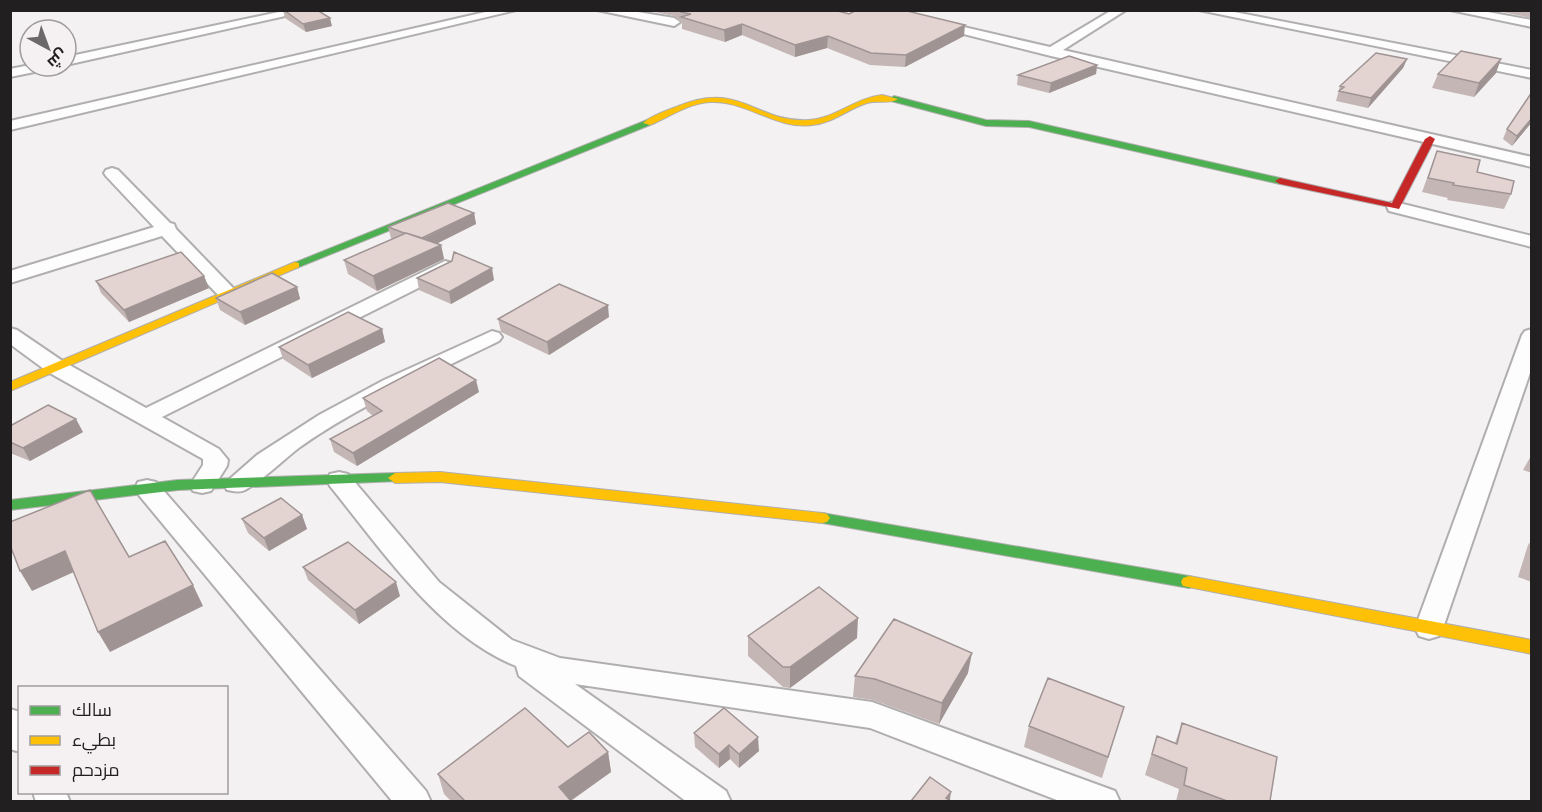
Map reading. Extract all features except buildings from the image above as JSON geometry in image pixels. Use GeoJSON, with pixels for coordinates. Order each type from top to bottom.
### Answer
{"type":"FeatureCollection","features":[{"type":"Feature","properties":{"kind":"street"},"geometry":{"type":"LineString","coordinates":[[78,58],[307,10]]}},
{"type":"Feature","properties":{"kind":"street"},"geometry":{"type":"LineString","coordinates":[[10,126],[511,10]]}},
{"type":"Feature","properties":{"kind":"street"},"geometry":{"type":"LineString","coordinates":[[602,10],[674,22]]}},
{"type":"Feature","properties":{"kind":"street"},"geometry":{"type":"LineString","coordinates":[[873,10],[1532,162]]}},
{"type":"Feature","properties":{"kind":"street"},"geometry":{"type":"LineString","coordinates":[[1051,52],[1121,10]]}},
{"type":"Feature","properties":{"kind":"street"},"geometry":{"type":"LineString","coordinates":[[1204,10],[1532,74]]}},
{"type":"Feature","properties":{"kind":"street"},"geometry":{"type":"LineString","coordinates":[[1455,10],[1532,24]]}},
{"type":"Feature","properties":{"kind":"street"},"geometry":{"type":"LineString","coordinates":[[10,387],[227,293],[707,99],[735,102],[800,123],[812,123],[872,96],[885,97],[986,123],[1029,124],[1395,207],[1525,240],[1532,253]]}},
{"type":"Feature","properties":{"kind":"street"},"geometry":{"type":"LineString","coordinates":[[1395,207],[1430,139]]}},
{"type":"Feature","properties":{"kind":"street"},"geometry":{"type":"LineString","coordinates":[[112,173],[168,228],[227,293]]}},
{"type":"Feature","properties":{"kind":"street"},"geometry":{"type":"LineString","coordinates":[[10,277],[168,228]]}},
{"type":"Feature","properties":{"kind":"street"},"geometry":{"type":"LineString","coordinates":[[145,417],[446,267]]}},
{"type":"Feature","properties":{"kind":"street"},"geometry":{"type":"LineString","coordinates":[[10,333],[56,367],[214,457],[215,466],[202,485]]}},
{"type":"Feature","properties":{"kind":"street"},"geometry":{"type":"LineString","coordinates":[[236,484],[265,458],[339,411],[492,337]]}},
{"type":"Feature","properties":{"kind":"street"},"geometry":{"type":"LineString","coordinates":[[1429,628],[1531,337]]}},
{"type":"Feature","properties":{"kind":"street"},"geometry":{"type":"LineString","coordinates":[[10,505],[147,488],[440,477],[807,516],[1097,565],[1532,647]]}},
{"type":"Feature","properties":{"kind":"street"},"geometry":{"type":"LineString","coordinates":[[339,480],[429,589],[502,648],[714,801]]}},
{"type":"Feature","properties":{"kind":"street"},"geometry":{"type":"LineString","coordinates":[[147,488],[414,801]]}},
{"type":"Feature","properties":{"kind":"street"},"geometry":{"type":"LineString","coordinates":[[502,648],[558,670],[872,715],[1103,801]]}},
{"type":"Feature","properties":{"kind":"street"},"geometry":{"type":"LineString","coordinates":[[10,722],[18,736]]}},
{"type":"Feature","properties":{"kind":"traffic: fast"},"geometry":{"type":"LineString","coordinates":[[894,99],[986,123],[1029,124],[1280,181]]}},
{"type":"Feature","properties":{"kind":"traffic: fast"},"geometry":{"type":"LineString","coordinates":[[295,265],[647,123]]}},
{"type":"Feature","properties":{"kind":"traffic: fast"},"geometry":{"type":"LineString","coordinates":[[10,505],[178,485],[395,478]]}},
{"type":"Feature","properties":{"kind":"traffic: fast"},"geometry":{"type":"LineString","coordinates":[[822,518],[1189,582]]}},
{"type":"Feature","properties":{"kind":"traffic: slow"},"geometry":{"type":"LineString","coordinates":[[647,123],[708,99],[734,102],[798,123],[822,120],[871,99],[894,99]]}},
{"type":"Feature","properties":{"kind":"traffic: slow"},"geometry":{"type":"LineString","coordinates":[[10,387],[295,265]]}},
{"type":"Feature","properties":{"kind":"traffic: slow"},"geometry":{"type":"LineString","coordinates":[[395,478],[440,477],[822,518]]}},
{"type":"Feature","properties":{"kind":"traffic: slow"},"geometry":{"type":"LineString","coordinates":[[1189,582],[1532,647]]}},
{"type":"Feature","properties":{"kind":"traffic: jam"},"geometry":{"type":"LineString","coordinates":[[1280,181],[1395,207],[1430,139]]}}]}
